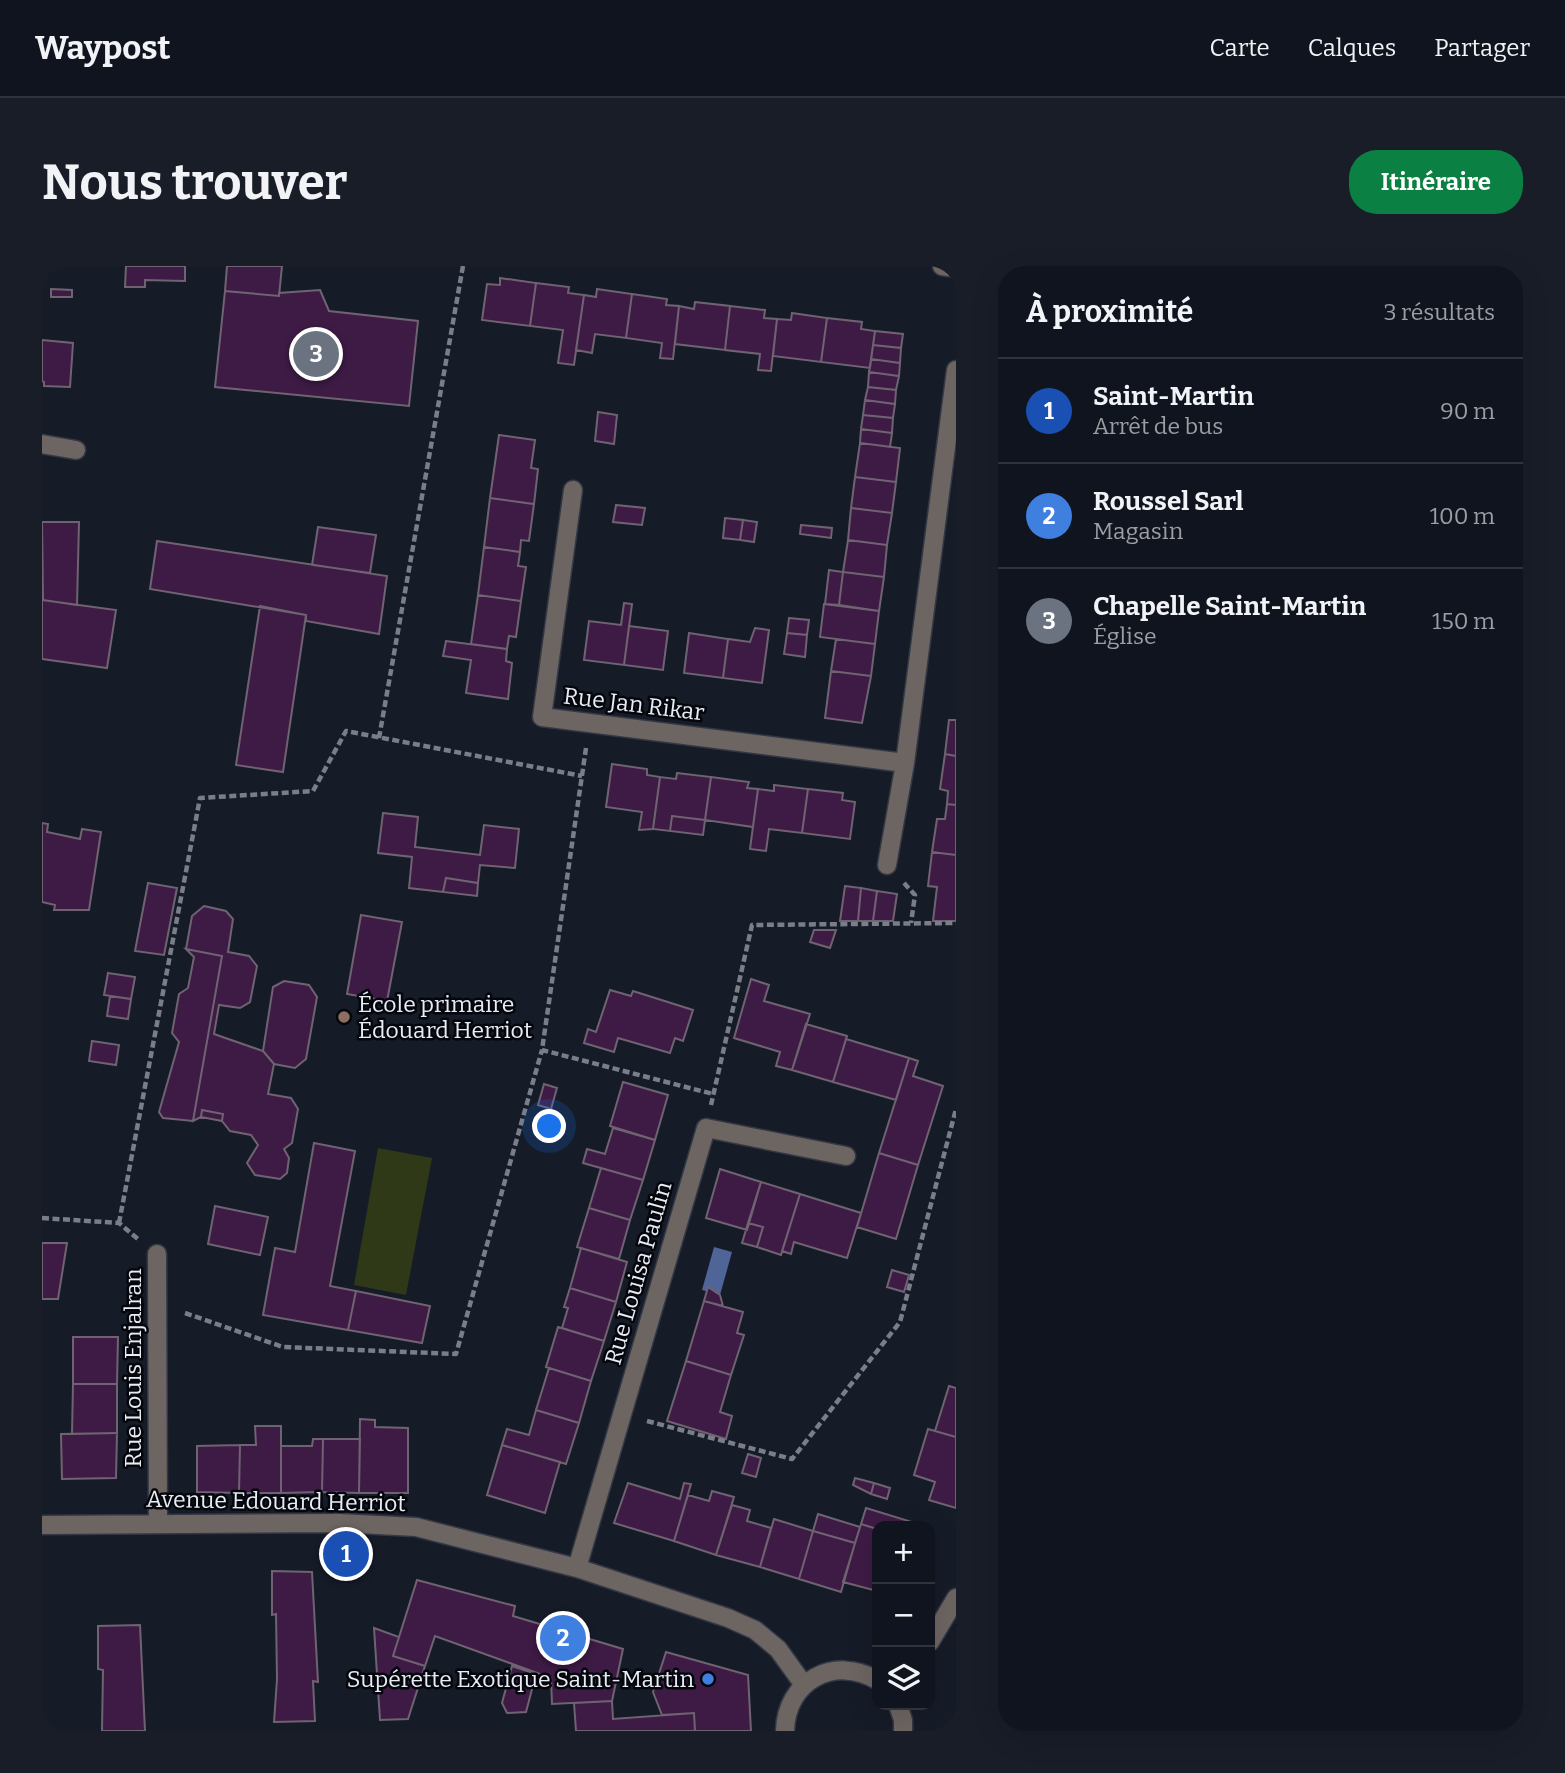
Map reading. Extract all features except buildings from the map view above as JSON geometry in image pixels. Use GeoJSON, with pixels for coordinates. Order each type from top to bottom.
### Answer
{"type":"FeatureCollection","features":[{"type":"Feature","properties":{"kind":"street"},"geometry":{"type":"LineString","coordinates":[[942,266],[956,268]]}},
{"type":"Feature","properties":{"kind":"street"},"geometry":{"type":"LineString","coordinates":[[887,865],[905,763],[956,370]]}},
{"type":"Feature","properties":{"kind":"street"},"geometry":{"type":"LineString","coordinates":[[42,444],[76,450]]}},
{"type":"Feature","properties":{"kind":"street","name":"Rue Jan Rikar"},"geometry":{"type":"LineString","coordinates":[[573,490],[542,716],[905,763]]}},
{"type":"Feature","properties":{"kind":"street"},"geometry":{"type":"LineString","coordinates":[[706,1128],[846,1156]]}},
{"type":"Feature","properties":{"kind":"street","name":"Rue Louisa Paulin"},"geometry":{"type":"LineString","coordinates":[[578,1568],[706,1128]]}},
{"type":"Feature","properties":{"kind":"street","name":"Rue Louis Enjalran"},"geometry":{"type":"LineString","coordinates":[[157,1254],[158,1524]]}},
{"type":"Feature","properties":{"kind":"street","name":"Avenue Edouard Herriot"},"geometry":{"type":"LineString","coordinates":[[42,1525],[339,1523],[416,1527],[578,1568],[728,1618],[755,1630],[778,1649],[804,1685]]}},
{"type":"Feature","properties":{"kind":"street"},"geometry":{"type":"LineString","coordinates":[[935,1634],[956,1598]]}},
{"type":"Feature","properties":{"kind":"street"},"geometry":{"type":"LineString","coordinates":[[785,1731],[785,1719],[792,1700],[804,1685],[815,1677],[840,1670],[872,1678]]}},
{"type":"Feature","properties":{"kind":"street"},"geometry":{"type":"LineString","coordinates":[[900,1710],[903,1731]]}},
{"type":"Feature","properties":{"kind":"path"},"geometry":{"type":"LineString","coordinates":[[379,738],[463,266]]}},
{"type":"Feature","properties":{"kind":"path"},"geometry":{"type":"LineString","coordinates":[[180,1301],[185,1313],[283,1347],[456,1354],[542,1050],[589,722]]}},
{"type":"Feature","properties":{"kind":"path"},"geometry":{"type":"LineString","coordinates":[[119,1223],[200,798],[313,792],[346,731],[582,776]]}},
{"type":"Feature","properties":{"kind":"path"},"geometry":{"type":"LineString","coordinates":[[887,865],[915,895],[911,923]]}},
{"type":"Feature","properties":{"kind":"path"},"geometry":{"type":"LineString","coordinates":[[706,1128],[752,926],[956,923]]}},
{"type":"Feature","properties":{"kind":"path"},"geometry":{"type":"LineString","coordinates":[[542,1050],[713,1094]]}},
{"type":"Feature","properties":{"kind":"path"},"geometry":{"type":"LineString","coordinates":[[623,1416],[792,1459],[900,1322],[956,1109]]}},
{"type":"Feature","properties":{"kind":"path"},"geometry":{"type":"LineString","coordinates":[[42,1218],[119,1223],[157,1254]]}},
{"type":"Feature","properties":{"kind":"green space"},"geometry":{"type":"Polygon","coordinates":[[[378,1148],[432,1158],[406,1295],[354,1285],[378,1148]]]}},
{"type":"Feature","properties":{"kind":"water"},"geometry":{"type":"Polygon","coordinates":[[[714,1247],[732,1252],[720,1295],[702,1290],[714,1247]]]}},
{"type":"Feature","properties":{"kind":"place","name":"Chapelle Saint-Martin"},"geometry":{"type":"Point","coordinates":[316,354]}},
{"type":"Feature","properties":{"kind":"place","name":"École primaire Édouard Herriot"},"geometry":{"type":"Point","coordinates":[344,1017]}},
{"type":"Feature","properties":{"kind":"place","name":"Saint-Martin"},"geometry":{"type":"Point","coordinates":[346,1554]}},
{"type":"Feature","properties":{"kind":"place","name":"Roussel Sarl"},"geometry":{"type":"Point","coordinates":[563,1638]}},
{"type":"Feature","properties":{"kind":"place","name":"Supérette Exotique Saint-Martin"},"geometry":{"type":"Point","coordinates":[708,1679]}}]}
